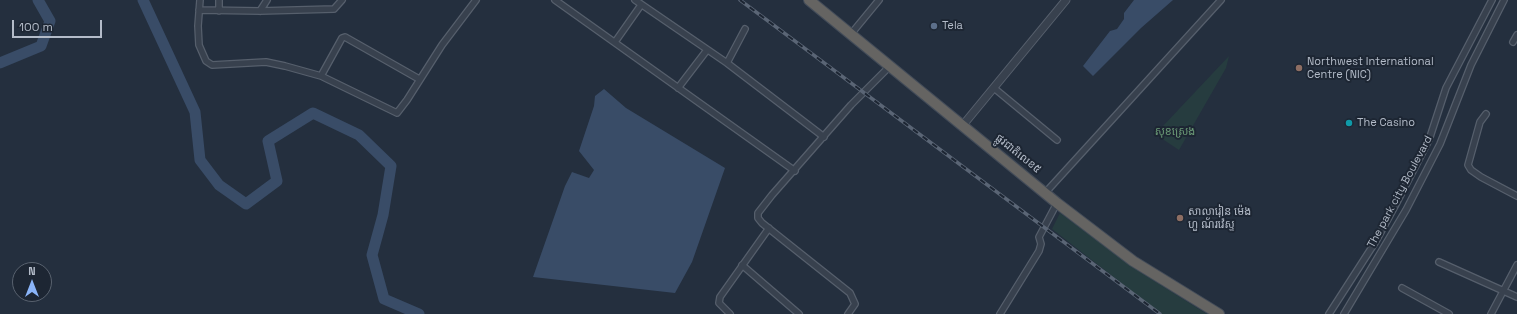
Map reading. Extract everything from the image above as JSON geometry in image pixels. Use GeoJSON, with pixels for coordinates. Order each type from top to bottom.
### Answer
{"type":"FeatureCollection","features":[{"type":"Feature","properties":{"kind":"highway","name":"ផ្លូវជាតិលេខ៥"},"geometry":{"type":"LineString","coordinates":[[810,0],[1046,192],[1057,203],[1133,261],[1219,314]]}},
{"type":"Feature","properties":{"kind":"street"},"geometry":{"type":"LineString","coordinates":[[200,0],[198,26],[199,44],[206,61],[212,65],[266,62],[322,76],[397,113],[407,100],[419,79],[474,2],[466,0]]}},
{"type":"Feature","properties":{"kind":"street"},"geometry":{"type":"LineString","coordinates":[[219,0],[219,11]]}},
{"type":"Feature","properties":{"kind":"street"},"geometry":{"type":"LineString","coordinates":[[260,11],[267,0]]}},
{"type":"Feature","properties":{"kind":"street"},"geometry":{"type":"LineString","coordinates":[[200,10],[260,11],[334,9],[342,0]]}},
{"type":"Feature","properties":{"kind":"street"},"geometry":{"type":"LineString","coordinates":[[555,0],[795,171]]}},
{"type":"Feature","properties":{"kind":"street"},"geometry":{"type":"LineString","coordinates":[[635,0],[727,63],[824,137]]}},
{"type":"Feature","properties":{"kind":"street"},"geometry":{"type":"LineString","coordinates":[[851,34],[878,0]]}},
{"type":"Feature","properties":{"kind":"street"},"geometry":{"type":"LineString","coordinates":[[963,125],[1066,0]]}},
{"type":"Feature","properties":{"kind":"street"},"geometry":{"type":"LineString","coordinates":[[1046,192],[1220,0]]}},
{"type":"Feature","properties":{"kind":"street","name":"The park city Boulevard"},"geometry":{"type":"LineString","coordinates":[[1330,314],[1376,241],[1396,204],[1429,140],[1446,88],[1492,0]]}},
{"type":"Feature","properties":{"kind":"street","name":"The park city Boulevard"},"geometry":{"type":"LineString","coordinates":[[1344,314],[1406,210],[1440,144],[1472,65],[1504,0]]}},
{"type":"Feature","properties":{"kind":"street"},"geometry":{"type":"LineString","coordinates":[[615,42],[641,5]]}},
{"type":"Feature","properties":{"kind":"street"},"geometry":{"type":"LineString","coordinates":[[727,63],[745,29]]}},
{"type":"Feature","properties":{"kind":"street"},"geometry":{"type":"LineString","coordinates":[[1513,42],[1517,35]]}},
{"type":"Feature","properties":{"kind":"street"},"geometry":{"type":"LineString","coordinates":[[322,76],[342,38],[345,37],[419,79]]}},
{"type":"Feature","properties":{"kind":"street"},"geometry":{"type":"LineString","coordinates":[[678,88],[707,50]]}},
{"type":"Feature","properties":{"kind":"street"},"geometry":{"type":"LineString","coordinates":[[848,314],[855,304],[850,293],[769,228],[758,218],[758,213],[851,105],[890,66]]}},
{"type":"Feature","properties":{"kind":"street"},"geometry":{"type":"LineString","coordinates":[[994,88],[1057,140]]}},
{"type":"Feature","properties":{"kind":"street"},"geometry":{"type":"LineString","coordinates":[[1486,114],[1480,122],[1468,165],[1471,170],[1481,177],[1517,196]]}},
{"type":"Feature","properties":{"kind":"street"},"geometry":{"type":"LineString","coordinates":[[1000,314],[1039,252],[1041,244],[1039,236],[1057,203]]}},
{"type":"Feature","properties":{"kind":"street"},"geometry":{"type":"LineString","coordinates":[[730,314],[720,303],[720,297],[769,228]]}},
{"type":"Feature","properties":{"kind":"street"},"geometry":{"type":"LineString","coordinates":[[1439,262],[1517,297]]}},
{"type":"Feature","properties":{"kind":"street"},"geometry":{"type":"LineString","coordinates":[[1491,314],[1505,291],[1517,264]]}},
{"type":"Feature","properties":{"kind":"street"},"geometry":{"type":"LineString","coordinates":[[742,265],[799,314]]}},
{"type":"Feature","properties":{"kind":"street"},"geometry":{"type":"LineString","coordinates":[[1402,288],[1449,314]]}},
{"type":"Feature","properties":{"kind":"green space","name":"សុខស្រេង"},"geometry":{"type":"Polygon","coordinates":[[[1229,56],[1226,68],[1179,150],[1158,136],[1158,132],[1163,126],[1229,56]]]}},
{"type":"Feature","properties":{"kind":"green space"},"geometry":{"type":"Polygon","coordinates":[[[1060,213],[1140,272],[1207,314],[1161,314],[1052,229],[1060,213]]]}},
{"type":"Feature","properties":{"kind":"water"},"geometry":{"type":"Polygon","coordinates":[[[1134,0],[1173,0],[1141,28],[1093,76],[1083,66],[1110,31],[1117,29],[1124,19],[1124,13],[1134,0]]]}},
{"type":"Feature","properties":{"kind":"water"},"geometry":{"type":"Polygon","coordinates":[[[604,89],[626,108],[725,168],[692,262],[675,293],[533,277],[565,186],[572,172],[589,178],[594,170],[579,151],[594,106],[595,96],[604,89]]]}},
{"type":"Feature","properties":{"kind":"waterway"},"geometry":{"type":"LineString","coordinates":[[0,63],[41,46],[50,21],[38,0]]}},
{"type":"Feature","properties":{"kind":"waterway"},"geometry":{"type":"LineString","coordinates":[[143,0],[195,112],[200,160],[219,185],[246,204],[277,181],[268,141],[313,113],[359,135],[391,166],[383,215],[372,255],[384,299],[419,314]]}},
{"type":"Feature","properties":{"kind":"railway"},"geometry":{"type":"LineString","coordinates":[[740,0],[1160,314]]}},
{"type":"Feature","properties":{"kind":"place","name":"Tela"},"geometry":{"type":"Point","coordinates":[934,26]}},
{"type":"Feature","properties":{"kind":"place","name":"Northwest International Centre (NIC)"},"geometry":{"type":"Point","coordinates":[1299,68]}},
{"type":"Feature","properties":{"kind":"place","name":"The Casino"},"geometry":{"type":"Point","coordinates":[1349,123]}},
{"type":"Feature","properties":{"kind":"place","name":"សាលារៀន ម៉េង ហួ ណ័រវ៉េស្ទ"},"geometry":{"type":"Point","coordinates":[1180,218]}}]}
